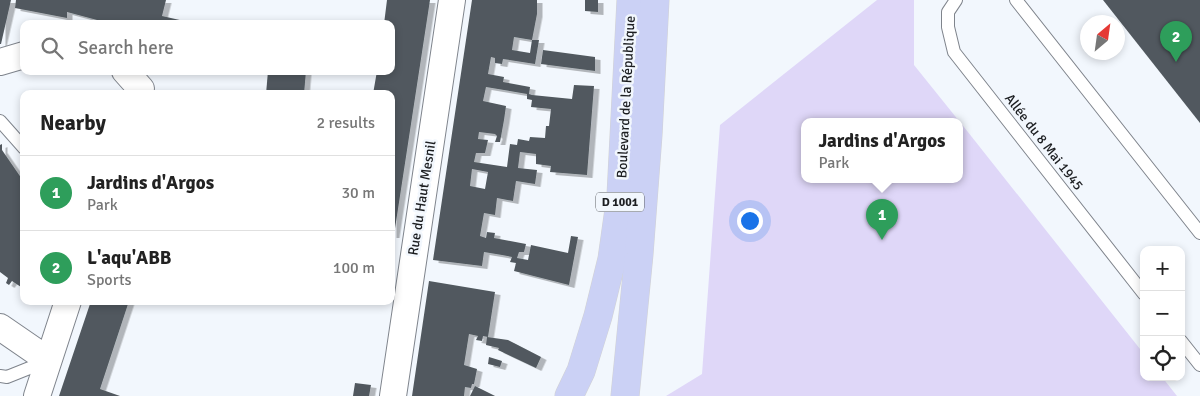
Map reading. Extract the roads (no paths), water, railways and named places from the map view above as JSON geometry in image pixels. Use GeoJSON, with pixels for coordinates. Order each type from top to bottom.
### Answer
{"type":"FeatureCollection","features":[{"type":"Feature","properties":{"kind":"main road","name":"Boulevard de la République"},"geometry":{"type":"LineString","coordinates":[[569,396],[581,371],[598,316],[612,259],[621,195],[630,0]]}},
{"type":"Feature","properties":{"kind":"main road","name":"Boulevard de la République"},"geometry":{"type":"LineString","coordinates":[[625,396],[639,244],[655,0]]}},
{"type":"Feature","properties":{"kind":"street","name":"Rue du Haut Mesnil"},"geometry":{"type":"LineString","coordinates":[[393,396],[452,0]]}},
{"type":"Feature","properties":{"kind":"street"},"geometry":{"type":"LineString","coordinates":[[0,62],[20,57]]}},
{"type":"Feature","properties":{"kind":"street"},"geometry":{"type":"LineString","coordinates":[[129,75],[141,90]]}},
{"type":"Feature","properties":{"kind":"street"},"geometry":{"type":"LineString","coordinates":[[37,396],[67,305]]}},
{"type":"Feature","properties":{"kind":"street"},"geometry":{"type":"LineString","coordinates":[[0,327],[48,360]]}},
{"type":"Feature","properties":{"kind":"lane","name":"Allée du 8 Mai 1945"},"geometry":{"type":"LineString","coordinates":[[956,0],[948,12],[948,27],[954,52],[1142,291]]}},
{"type":"Feature","properties":{"kind":"lane"},"geometry":{"type":"LineString","coordinates":[[1016,0],[1200,232]]}},
{"type":"Feature","properties":{"kind":"lane"},"geometry":{"type":"LineString","coordinates":[[0,121],[20,144]]}},
{"type":"Feature","properties":{"kind":"lane"},"geometry":{"type":"LineString","coordinates":[[1185,346],[1200,365]]}},
{"type":"Feature","properties":{"kind":"lane"},"geometry":{"type":"LineString","coordinates":[[0,376],[8,377],[48,360]]}},
{"type":"Feature","properties":{"kind":"place","name":"L'aqu'ABB"},"geometry":{"type":"Point","coordinates":[1176,62]}},
{"type":"Feature","properties":{"kind":"place","name":"Jardins d'Argos"},"geometry":{"type":"Point","coordinates":[882,240]}}]}
